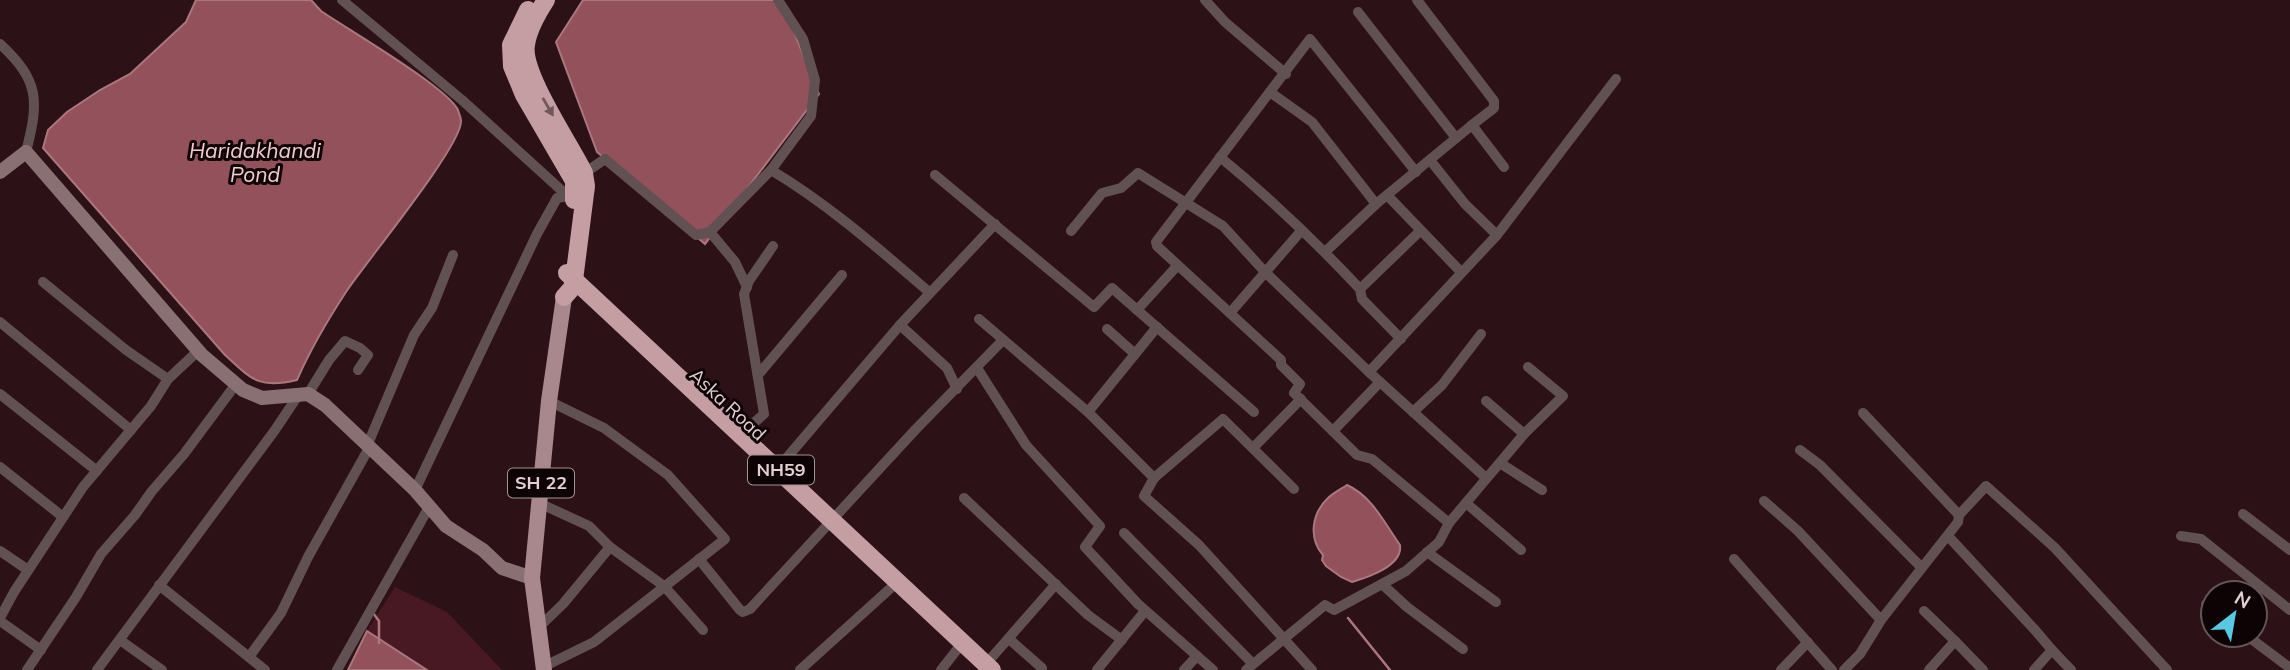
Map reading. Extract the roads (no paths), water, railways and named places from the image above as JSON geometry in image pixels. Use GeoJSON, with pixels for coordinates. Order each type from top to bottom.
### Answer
{"type":"FeatureCollection","features":[{"type":"Feature","properties":{"kind":"highway"},"geometry":{"type":"LineString","coordinates":[[533,0],[511,45],[512,66],[524,95],[575,189]]}},
{"type":"Feature","properties":{"kind":"highway"},"geometry":{"type":"LineString","coordinates":[[546,0],[525,47],[535,85],[575,189],[569,284]]}},
{"type":"Feature","properties":{"kind":"highway"},"geometry":{"type":"LineString","coordinates":[[569,284],[586,186],[575,189]]}},
{"type":"Feature","properties":{"kind":"highway","name":"NH59"},"geometry":{"type":"LineString","coordinates":[[569,284],[778,468],[831,523],[961,645]]}},
{"type":"Feature","properties":{"kind":"highway","name":"Aska Road"},"geometry":{"type":"LineString","coordinates":[[569,284],[831,523],[893,586],[987,668]]}},
{"type":"Feature","properties":{"kind":"main road","name":"SH 22"},"geometry":{"type":"LineString","coordinates":[[544,668],[532,578],[549,401],[569,284]]}},
{"type":"Feature","properties":{"kind":"street"},"geometry":{"type":"LineString","coordinates":[[342,0],[575,189]]}},
{"type":"Feature","properties":{"kind":"street"},"geometry":{"type":"LineString","coordinates":[[415,490],[556,198],[575,189],[604,159],[696,236],[710,232],[771,170],[811,116],[815,80],[803,39],[778,0]]}},
{"type":"Feature","properties":{"kind":"street"},"geometry":{"type":"LineString","coordinates":[[1205,0],[1225,22],[1286,74]]}},
{"type":"Feature","properties":{"kind":"street"},"geometry":{"type":"LineString","coordinates":[[1325,252],[1376,204],[1494,108],[1494,100],[1416,0]]}},
{"type":"Feature","properties":{"kind":"street"},"geometry":{"type":"LineString","coordinates":[[1358,12],[1456,138]]}},
{"type":"Feature","properties":{"kind":"street"},"geometry":{"type":"LineString","coordinates":[[1416,172],[1310,39],[1156,242],[1177,266],[1281,360],[1281,365],[1300,383],[1294,393],[1357,456],[1372,459],[1449,523]]}},
{"type":"Feature","properties":{"kind":"street"},"geometry":{"type":"LineString","coordinates":[[0,44],[19,61],[36,94],[34,123],[26,152],[0,172]]}},
{"type":"Feature","properties":{"kind":"street"},"geometry":{"type":"LineString","coordinates":[[1369,372],[1497,235],[1616,79]]}},
{"type":"Feature","properties":{"kind":"street"},"geometry":{"type":"LineString","coordinates":[[1270,92],[1312,122],[1376,204]]}},
{"type":"Feature","properties":{"kind":"street"},"geometry":{"type":"LineString","coordinates":[[1472,125],[1504,167]]}},
{"type":"Feature","properties":{"kind":"street"},"geometry":{"type":"LineString","coordinates":[[26,152],[198,351],[236,384],[262,398],[303,394],[325,405],[415,490],[446,526],[483,550],[502,568],[532,578]]}},
{"type":"Feature","properties":{"kind":"street"},"geometry":{"type":"LineString","coordinates":[[1220,157],[1267,195],[1325,252],[1360,289],[1362,299],[1401,339]]}},
{"type":"Feature","properties":{"kind":"street"},"geometry":{"type":"LineString","coordinates":[[1430,160],[1465,204],[1497,235]]}},
{"type":"Feature","properties":{"kind":"street"},"geometry":{"type":"LineString","coordinates":[[771,170],[796,185],[929,292]]}},
{"type":"Feature","properties":{"kind":"street"},"geometry":{"type":"LineString","coordinates":[[1071,231],[1102,193],[1121,188],[1138,173],[1223,226],[1265,272],[1369,372],[1486,478]]}},
{"type":"Feature","properties":{"kind":"street"},"geometry":{"type":"LineString","coordinates":[[935,175],[1094,307],[1112,288],[1254,412]]}},
{"type":"Feature","properties":{"kind":"street"},"geometry":{"type":"LineString","coordinates":[[1387,195],[1461,272]]}},
{"type":"Feature","properties":{"kind":"street"},"geometry":{"type":"LineString","coordinates":[[778,468],[929,292],[995,224]]}},
{"type":"Feature","properties":{"kind":"street"},"geometry":{"type":"LineString","coordinates":[[1230,313],[1301,231]]}},
{"type":"Feature","properties":{"kind":"street"},"geometry":{"type":"LineString","coordinates":[[1360,289],[1420,231]]}},
{"type":"Feature","properties":{"kind":"street"},"geometry":{"type":"LineString","coordinates":[[710,232],[735,262],[747,287]]}},
{"type":"Feature","properties":{"kind":"street"},"geometry":{"type":"LineString","coordinates":[[741,435],[764,414],[744,294],[773,246]]}},
{"type":"Feature","properties":{"kind":"street"},"geometry":{"type":"LineString","coordinates":[[248,657],[281,613],[368,447],[414,335],[432,308],[453,255]]}},
{"type":"Feature","properties":{"kind":"street"},"geometry":{"type":"LineString","coordinates":[[1137,310],[1177,266]]}},
{"type":"Feature","properties":{"kind":"street"},"geometry":{"type":"LineString","coordinates":[[758,375],[842,275]]}},
{"type":"Feature","properties":{"kind":"street"},"geometry":{"type":"LineString","coordinates":[[43,282],[116,343],[168,379]]}},
{"type":"Feature","properties":{"kind":"street"},"geometry":{"type":"LineString","coordinates":[[979,319],[1088,412],[1154,478]]}},
{"type":"Feature","properties":{"kind":"street"},"geometry":{"type":"LineString","coordinates":[[900,325],[947,368],[957,389]]}},
{"type":"Feature","properties":{"kind":"street"},"geometry":{"type":"LineString","coordinates":[[1,326],[131,430]]}},
{"type":"Feature","properties":{"kind":"street"},"geometry":{"type":"LineString","coordinates":[[1088,412],[1157,327]]}},
{"type":"Feature","properties":{"kind":"street"},"geometry":{"type":"LineString","coordinates":[[1107,329],[1135,354]]}},
{"type":"Feature","properties":{"kind":"street"},"geometry":{"type":"LineString","coordinates":[[1413,412],[1442,385],[1481,334]]}},
{"type":"Feature","properties":{"kind":"street"},"geometry":{"type":"LineString","coordinates":[[699,559],[740,610],[743,612],[750,609],[916,429],[1003,340]]}},
{"type":"Feature","properties":{"kind":"street"},"geometry":{"type":"LineString","coordinates":[[97,670],[275,430],[345,341],[368,355],[358,370]]}},
{"type":"Feature","properties":{"kind":"street"},"geometry":{"type":"LineString","coordinates":[[41,650],[0,620],[28,569],[63,517],[151,406],[168,379],[198,351]]}},
{"type":"Feature","properties":{"kind":"street"},"geometry":{"type":"LineString","coordinates":[[1124,533],[1249,667],[1325,605],[1334,610],[1406,571],[1439,542],[1449,523],[1486,478],[1524,434],[1563,396],[1528,367]]}},
{"type":"Feature","properties":{"kind":"street"},"geometry":{"type":"LineString","coordinates":[[977,368],[1027,445],[1100,526],[1085,547],[1145,611],[1213,670]]}},
{"type":"Feature","properties":{"kind":"street"},"geometry":{"type":"LineString","coordinates":[[1333,431],[1380,382]]}},
{"type":"Feature","properties":{"kind":"street"},"geometry":{"type":"LineString","coordinates":[[27,670],[101,554],[184,454],[236,384]]}},
{"type":"Feature","properties":{"kind":"street"},"geometry":{"type":"LineString","coordinates":[[0,394],[97,471]]}},
{"type":"Feature","properties":{"kind":"street"},"geometry":{"type":"LineString","coordinates":[[1253,448],[1301,399]]}},
{"type":"Feature","properties":{"kind":"street"},"geometry":{"type":"LineString","coordinates":[[544,668],[594,642],[725,539],[668,475],[604,428],[549,401]]}},
{"type":"Feature","properties":{"kind":"street"},"geometry":{"type":"LineString","coordinates":[[1486,401],[1524,434]]}},
{"type":"Feature","properties":{"kind":"street"},"geometry":{"type":"LineString","coordinates":[[1863,413],[1959,515]]}},
{"type":"Feature","properties":{"kind":"street"},"geometry":{"type":"LineString","coordinates":[[1294,489],[1223,419],[1154,478],[1144,496],[1199,545],[1312,670]]}},
{"type":"Feature","properties":{"kind":"street"},"geometry":{"type":"LineString","coordinates":[[1800,450],[1821,465],[1921,567]]}},
{"type":"Feature","properties":{"kind":"street"},"geometry":{"type":"LineString","coordinates":[[1500,463],[1542,490]]}},
{"type":"Feature","properties":{"kind":"street"},"geometry":{"type":"LineString","coordinates":[[0,467],[63,517]]}},
{"type":"Feature","properties":{"kind":"street"},"geometry":{"type":"LineString","coordinates":[[1844,670],[1860,654],[1881,620],[1948,536],[1958,522],[1959,515],[1986,485],[2055,548],[2167,670]]}},
{"type":"Feature","properties":{"kind":"street"},"geometry":{"type":"LineString","coordinates":[[964,498],[1094,620],[1122,640]]}},
{"type":"Feature","properties":{"kind":"street"},"geometry":{"type":"LineString","coordinates":[[1764,501],[1798,531],[1881,620]]}},
{"type":"Feature","properties":{"kind":"street"},"geometry":{"type":"LineString","coordinates":[[539,503],[589,526],[610,547],[664,586],[703,630]]}},
{"type":"Feature","properties":{"kind":"street"},"geometry":{"type":"LineString","coordinates":[[1466,503],[1521,550]]}},
{"type":"Feature","properties":{"kind":"street"},"geometry":{"type":"LineString","coordinates":[[337,670],[429,507]]}},
{"type":"Feature","properties":{"kind":"street"},"geometry":{"type":"LineString","coordinates":[[2243,514],[2290,550]]}},
{"type":"Feature","properties":{"kind":"street"},"geometry":{"type":"LineString","coordinates":[[1948,536],[2071,670]]}},
{"type":"Feature","properties":{"kind":"street"},"geometry":{"type":"LineString","coordinates":[[2181,536],[2201,539],[2290,610]]}},
{"type":"Feature","properties":{"kind":"street"},"geometry":{"type":"LineString","coordinates":[[538,628],[563,604],[610,547]]}},
{"type":"Feature","properties":{"kind":"street"},"geometry":{"type":"LineString","coordinates":[[0,551],[28,569]]}},
{"type":"Feature","properties":{"kind":"street"},"geometry":{"type":"LineString","coordinates":[[1427,552],[1496,601]]}},
{"type":"Feature","properties":{"kind":"street"},"geometry":{"type":"LineString","coordinates":[[1734,559],[1832,670]]}},
{"type":"Feature","properties":{"kind":"street"},"geometry":{"type":"LineString","coordinates":[[987,668],[1056,584]]}},
{"type":"Feature","properties":{"kind":"street"},"geometry":{"type":"LineString","coordinates":[[1382,584],[1407,607],[1463,649]]}},
{"type":"Feature","properties":{"kind":"street"},"geometry":{"type":"LineString","coordinates":[[159,585],[265,670]]}},
{"type":"Feature","properties":{"kind":"street"},"geometry":{"type":"LineString","coordinates":[[800,670],[893,586]]}},
{"type":"Feature","properties":{"kind":"street"},"geometry":{"type":"LineString","coordinates":[[1097,670],[1145,611]]}},
{"type":"Feature","properties":{"kind":"street"},"geometry":{"type":"LineString","coordinates":[[1924,611],[1983,670]]}},
{"type":"Feature","properties":{"kind":"street"},"geometry":{"type":"LineString","coordinates":[[1009,639],[1042,668]]}},
{"type":"Feature","properties":{"kind":"street"},"geometry":{"type":"LineString","coordinates":[[120,640],[162,670]]}},
{"type":"Feature","properties":{"kind":"street"},"geometry":{"type":"LineString","coordinates":[[1929,670],[1955,641]]}},
{"type":"Feature","properties":{"kind":"street"},"geometry":{"type":"LineString","coordinates":[[1781,670],[1808,642]]}},
{"type":"Feature","properties":{"kind":"street"},"geometry":{"type":"LineString","coordinates":[[941,670],[961,645]]}},
{"type":"Feature","properties":{"kind":"street"},"geometry":{"type":"LineString","coordinates":[[2265,649],[2290,668]]}},
{"type":"Feature","properties":{"kind":"street"},"geometry":{"type":"LineString","coordinates":[[2034,670],[2052,650]]}},
{"type":"Feature","properties":{"kind":"street"},"geometry":{"type":"LineString","coordinates":[[1184,670],[1196,656]]}},
{"type":"Feature","properties":{"kind":"water","name":"Haridakhandi Pond"},"geometry":{"type":"Polygon","coordinates":[[[196,0],[311,0],[321,11],[436,87],[450,100],[461,118],[457,134],[446,154],[346,292],[297,380],[265,383],[234,364],[43,148],[48,130],[67,112],[130,74],[186,22],[196,0]]]}},
{"type":"Feature","properties":{"kind":"water"},"geometry":{"type":"Polygon","coordinates":[[[583,0],[781,0],[819,94],[705,244],[597,152],[556,42],[583,0]]]}},
{"type":"Feature","properties":{"kind":"water"},"geometry":{"type":"Polygon","coordinates":[[[1347,485],[1371,503],[1400,545],[1391,565],[1352,582],[1326,566],[1314,533],[1318,511],[1332,494],[1347,485]]]}},
{"type":"Feature","properties":{"kind":"water"},"geometry":{"type":"Polygon","coordinates":[[[367,631],[427,670],[348,670],[367,631]]]}},
{"type":"Feature","properties":{"kind":"waterway"},"geometry":{"type":"LineString","coordinates":[[373,613],[379,621],[379,643]]}},
{"type":"Feature","properties":{"kind":"waterway"},"geometry":{"type":"LineString","coordinates":[[1348,618],[1390,670]]}}]}
